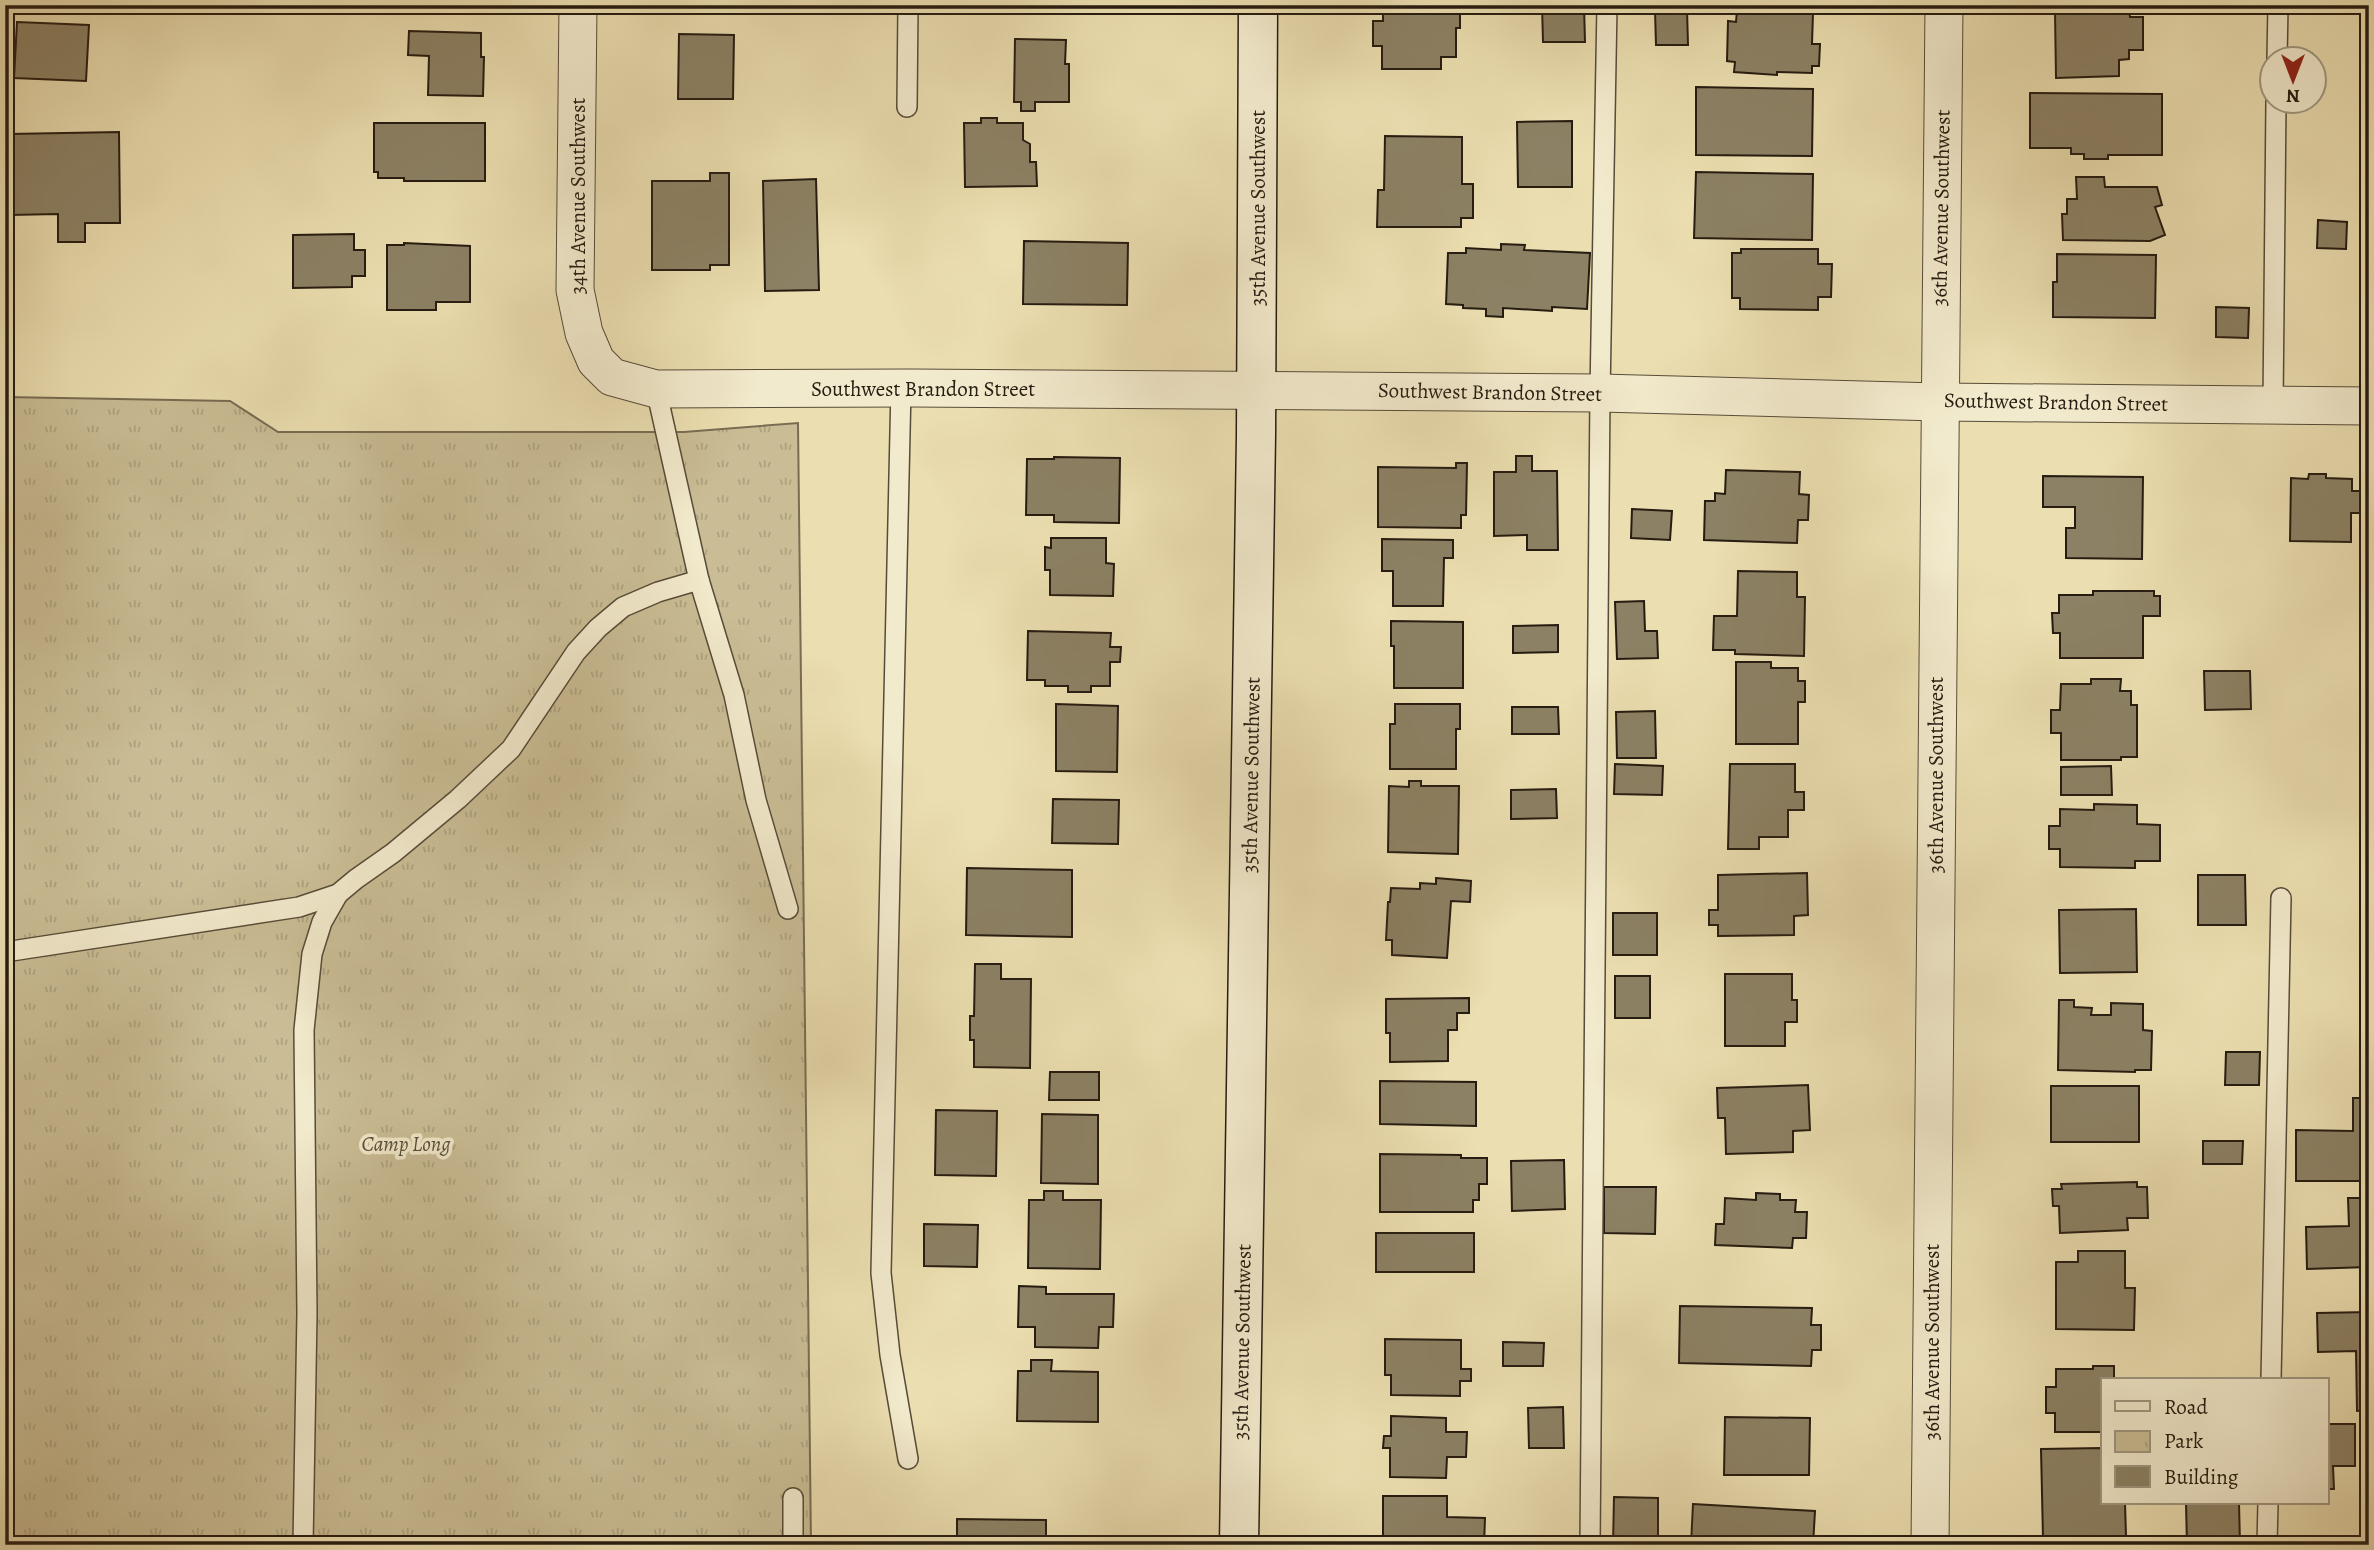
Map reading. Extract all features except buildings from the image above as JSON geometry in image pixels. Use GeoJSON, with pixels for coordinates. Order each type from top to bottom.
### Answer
{"type":"FeatureCollection","features":[{"type":"Feature","properties":{"kind":"main road","name":"35th Avenue Southwest"},"geometry":{"type":"LineString","coordinates":[[1239,1545],[1257,390],[1258,5]]}},
{"type":"Feature","properties":{"kind":"street","name":"34th Avenue Southwest"},"geometry":{"type":"LineString","coordinates":[[578,5],[575,290],[584,333],[596,361],[612,377]]}},
{"type":"Feature","properties":{"kind":"street","name":"36th Avenue Southwest"},"geometry":{"type":"LineString","coordinates":[[1930,1545],[1944,5]]}},
{"type":"Feature","properties":{"kind":"street","name":"Southwest Brandon Street"},"geometry":{"type":"LineString","coordinates":[[612,377],[656,389],[1600,393],[1940,401],[2369,406]]}},
{"type":"Feature","properties":{"kind":"lane"},"geometry":{"type":"LineString","coordinates":[[907,107],[908,5]]}},
{"type":"Feature","properties":{"kind":"lane"},"geometry":{"type":"LineString","coordinates":[[1590,1545],[1600,393],[1607,5]]}},
{"type":"Feature","properties":{"kind":"lane"},"geometry":{"type":"LineString","coordinates":[[2277,46],[2278,5]]}},
{"type":"Feature","properties":{"kind":"lane"},"geometry":{"type":"LineString","coordinates":[[2273,405],[2276,116]]}},
{"type":"Feature","properties":{"kind":"lane"},"geometry":{"type":"LineString","coordinates":[[901,388],[881,1273],[890,1355],[908,1459]]}},
{"type":"Feature","properties":{"kind":"lane"},"geometry":{"type":"LineString","coordinates":[[656,389],[699,580],[734,695],[756,800],[788,909]]}},
{"type":"Feature","properties":{"kind":"lane"},"geometry":{"type":"LineString","coordinates":[[303,1545],[307,1313],[304,1030],[312,954],[322,922],[338,894],[458,799],[511,749],[576,652],[598,628],[623,607],[658,592],[699,580]]}},
{"type":"Feature","properties":{"kind":"lane"},"geometry":{"type":"LineString","coordinates":[[5,952],[299,906],[338,894]]}},
{"type":"Feature","properties":{"kind":"lane"},"geometry":{"type":"LineString","coordinates":[[2271,1378],[2281,898]]}},
{"type":"Feature","properties":{"kind":"lane"},"geometry":{"type":"LineString","coordinates":[[793,1498],[793,1545]]}},
{"type":"Feature","properties":{"kind":"lane"},"geometry":{"type":"LineString","coordinates":[[2267,1545],[2268,1504]]}},
{"type":"Feature","properties":{"kind":"green space","name":"Camp Long"},"geometry":{"type":"Polygon","coordinates":[[[5,397],[230,401],[278,432],[684,432],[798,423],[811,1545],[5,1545],[5,397]]]}}]}
